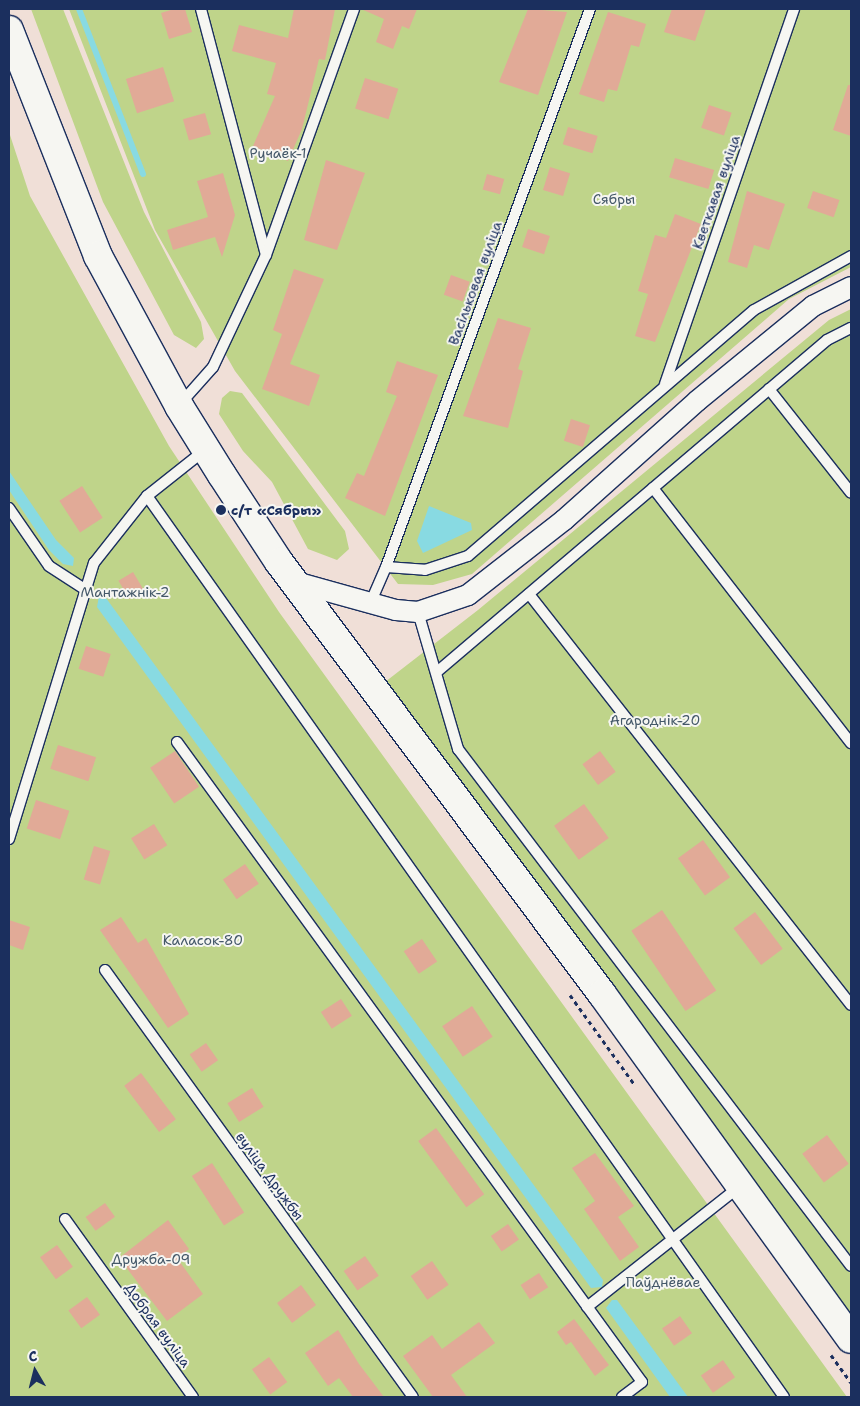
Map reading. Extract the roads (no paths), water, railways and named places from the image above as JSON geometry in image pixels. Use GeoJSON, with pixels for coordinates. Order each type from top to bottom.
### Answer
{"type":"FeatureCollection","features":[{"type":"Feature","properties":{"kind":"street"},"geometry":{"type":"LineString","coordinates":[[9,30],[36,92],[98,256],[179,406],[206,449],[295,582],[602,994],[739,1187],[851,1339]]}},
{"type":"Feature","properties":{"kind":"street"},"geometry":{"type":"LineString","coordinates":[[295,582],[369,606],[418,612],[468,595],[564,520],[697,401],[813,306],[851,287]]}},
{"type":"Feature","properties":{"kind":"lane"},"geometry":{"type":"LineString","coordinates":[[201,9],[266,255]]}},
{"type":"Feature","properties":{"kind":"lane"},"geometry":{"type":"LineString","coordinates":[[179,406],[213,367],[266,255],[354,9]]}},
{"type":"Feature","properties":{"kind":"lane","name":"Васільковая вуліца"},"geometry":{"type":"LineString","coordinates":[[369,606],[386,567],[590,9]]}},
{"type":"Feature","properties":{"kind":"lane","name":"Кветкавая вуліца"},"geometry":{"type":"LineString","coordinates":[[665,385],[794,9]]}},
{"type":"Feature","properties":{"kind":"lane"},"geometry":{"type":"LineString","coordinates":[[386,567],[426,570],[468,556],[754,310],[851,256]]}},
{"type":"Feature","properties":{"kind":"lane"},"geometry":{"type":"LineString","coordinates":[[438,671],[827,340],[851,328]]}},
{"type":"Feature","properties":{"kind":"lane"},"geometry":{"type":"LineString","coordinates":[[769,389],[851,493]]}},
{"type":"Feature","properties":{"kind":"lane"},"geometry":{"type":"LineString","coordinates":[[9,839],[83,588],[101,552],[146,496],[206,449]]}},
{"type":"Feature","properties":{"kind":"lane"},"geometry":{"type":"LineString","coordinates":[[652,488],[851,743]]}},
{"type":"Feature","properties":{"kind":"lane"},"geometry":{"type":"LineString","coordinates":[[146,496],[784,1397]]}},
{"type":"Feature","properties":{"kind":"lane"},"geometry":{"type":"LineString","coordinates":[[9,508],[45,562],[83,588]]}},
{"type":"Feature","properties":{"kind":"lane"},"geometry":{"type":"LineString","coordinates":[[529,594],[851,1005]]}},
{"type":"Feature","properties":{"kind":"lane"},"geometry":{"type":"LineString","coordinates":[[418,612],[438,671],[458,749],[851,1266]]}},
{"type":"Feature","properties":{"kind":"lane"},"geometry":{"type":"LineString","coordinates":[[177,742],[642,1382],[622,1397]]}},
{"type":"Feature","properties":{"kind":"lane","name":"вуліца Дружбы"},"geometry":{"type":"LineString","coordinates":[[106,970],[412,1397]]}},
{"type":"Feature","properties":{"kind":"lane"},"geometry":{"type":"LineString","coordinates":[[587,1307],[739,1187]]}},
{"type":"Feature","properties":{"kind":"lane","name":"Добрая вуліца"},"geometry":{"type":"LineString","coordinates":[[65,1219],[193,1397]]}},
{"type":"Feature","properties":{"kind":"water"},"geometry":{"type":"Polygon","coordinates":[[[9,471],[56,540],[74,558],[73,566],[63,564],[49,550],[9,490],[9,471]]]}},
{"type":"Feature","properties":{"kind":"water"},"geometry":{"type":"Polygon","coordinates":[[[429,506],[471,523],[472,530],[423,553],[417,541],[429,506]]]}},
{"type":"Feature","properties":{"kind":"water"},"geometry":{"type":"Polygon","coordinates":[[[99,596],[106,598],[603,1280],[602,1287],[591,1288],[97,607],[99,596]]]}},
{"type":"Feature","properties":{"kind":"water"},"geometry":{"type":"Polygon","coordinates":[[[612,1300],[617,1300],[688,1397],[670,1397],[606,1308],[612,1300]]]}},
{"type":"Feature","properties":{"kind":"waterway"},"geometry":{"type":"LineString","coordinates":[[79,9],[143,174]]}},
{"type":"Feature","properties":{"kind":"place","name":"с/т «Сябры»"},"geometry":{"type":"Point","coordinates":[221,510]}},
{"type":"Feature","properties":{"kind":"park label","name":"Ручаёк-1"},"geometry":{"type":"Point","coordinates":[278,153]}},
{"type":"Feature","properties":{"kind":"park label","name":"Сябры"},"geometry":{"type":"Point","coordinates":[614,199]}},
{"type":"Feature","properties":{"kind":"park label","name":"Мантажнік-2"},"geometry":{"type":"Point","coordinates":[125,592]}},
{"type":"Feature","properties":{"kind":"park label","name":"Агароднік-20"},"geometry":{"type":"Point","coordinates":[655,720]}},
{"type":"Feature","properties":{"kind":"park label","name":"Каласок-80"},"geometry":{"type":"Point","coordinates":[203,940]}},
{"type":"Feature","properties":{"kind":"park label","name":"Дружба-09"},"geometry":{"type":"Point","coordinates":[151,1259]}},
{"type":"Feature","properties":{"kind":"park label","name":"Паўднёвае"},"geometry":{"type":"Point","coordinates":[663,1282]}}]}
